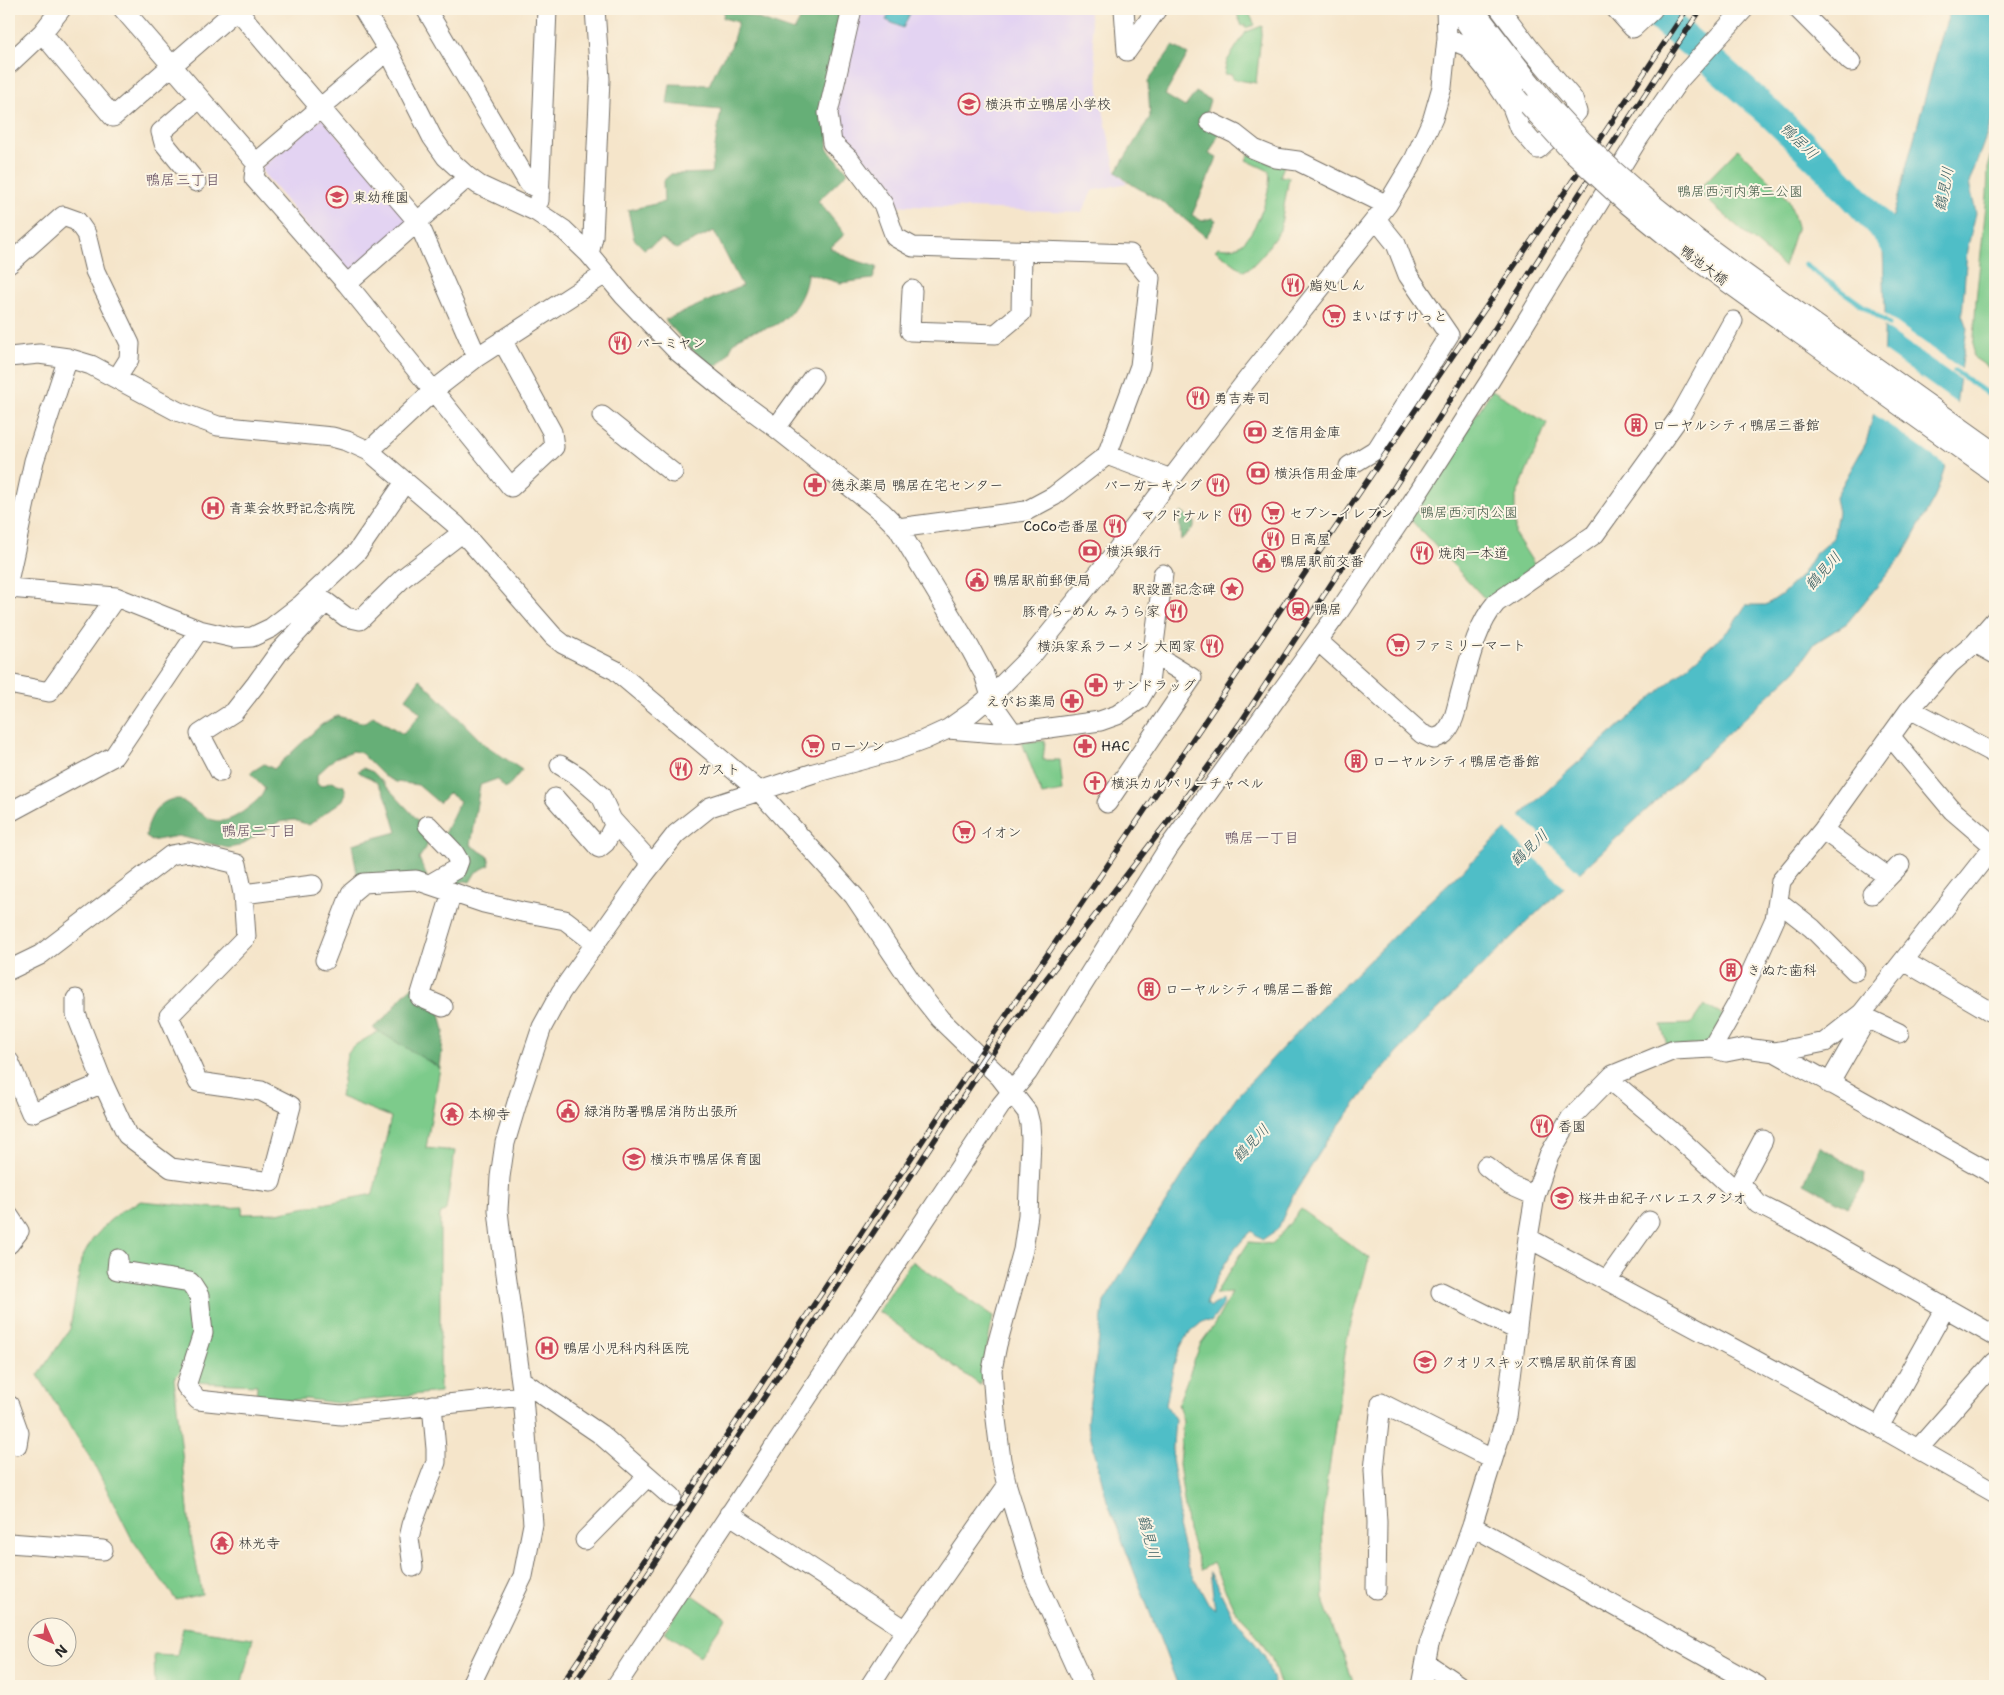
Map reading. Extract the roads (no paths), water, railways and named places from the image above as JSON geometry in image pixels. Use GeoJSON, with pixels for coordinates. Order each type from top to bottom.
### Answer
{"type":"FeatureCollection","features":[{"type":"Feature","properties":{"kind":"street"},"geometry":{"type":"LineString","coordinates":[[9,64],[42,33],[61,9]]}},
{"type":"Feature","properties":{"kind":"street"},"geometry":{"type":"LineString","coordinates":[[123,9],[256,163]]}},
{"type":"Feature","properties":{"kind":"street"},"geometry":{"type":"LineString","coordinates":[[42,33],[113,117],[237,9],[418,222],[477,357]]}},
{"type":"Feature","properties":{"kind":"street"},"geometry":{"type":"LineString","coordinates":[[426,9],[529,184],[540,190]]}},
{"type":"Feature","properties":{"kind":"street"},"geometry":{"type":"LineString","coordinates":[[537,212],[540,190],[547,9]]}},
{"type":"Feature","properties":{"kind":"street"},"geometry":{"type":"LineString","coordinates":[[589,254],[593,237],[600,79],[595,9]]}},
{"type":"Feature","properties":{"kind":"street"},"geometry":{"type":"LineString","coordinates":[[852,9],[828,113],[832,143],[850,160],[883,204],[895,237],[914,247],[1130,254],[1150,278],[1140,366],[1106,455],[1054,496],[1026,510],[898,528]]}},
{"type":"Feature","properties":{"kind":"street"},"geometry":{"type":"LineString","coordinates":[[1124,9],[1127,50],[1157,9]]}},
{"type":"Feature","properties":{"kind":"street"},"geometry":{"type":"LineString","coordinates":[[470,1686],[523,1576],[533,1524],[522,1388],[498,1210],[505,1143],[542,1027],[561,992],[652,864],[676,834],[710,807],[814,773],[894,751],[948,729],[992,695],[1033,654],[1110,559],[1246,381],[1382,212],[1414,160],[1433,118],[1442,88],[1446,9]]}},
{"type":"Feature","properties":{"kind":"street","name":"鴨池大橋"},"geometry":{"type":"LineString","coordinates":[[1456,9],[1491,59],[1528,106],[1572,153],[1628,205],[1704,266],[1995,474]]}},
{"type":"Feature","properties":{"kind":"street","name":"鴨池大橋"},"geometry":{"type":"LineString","coordinates":[[1474,9],[1538,92],[1588,146],[1652,205],[1757,283],[1995,452]]}},
{"type":"Feature","properties":{"kind":"street"},"geometry":{"type":"LineString","coordinates":[[1446,38],[1468,47],[1490,74],[1512,107],[1520,128],[1538,149],[1577,112],[1573,99],[1531,50],[1500,9]]}},
{"type":"Feature","properties":{"kind":"street"},"geometry":{"type":"LineString","coordinates":[[1616,9],[1633,28],[1646,15]]}},
{"type":"Feature","properties":{"kind":"street"},"geometry":{"type":"LineString","coordinates":[[616,1686],[733,1517],[1001,1105],[1028,1072],[1169,847],[1356,587],[1491,379],[1638,139],[1679,80],[1744,9]]}},
{"type":"Feature","properties":{"kind":"street"},"geometry":{"type":"LineString","coordinates":[[1798,9],[1851,62]]}},
{"type":"Feature","properties":{"kind":"street"},"geometry":{"type":"LineString","coordinates":[[365,10],[388,50],[432,137],[446,157],[479,185],[537,212],[564,230],[589,254],[605,274],[677,351],[882,512],[898,528],[970,648],[984,674],[994,706],[1013,733]]}},
{"type":"Feature","properties":{"kind":"street"},"geometry":{"type":"LineString","coordinates":[[388,50],[256,163],[254,178],[347,284],[511,487],[554,447],[552,432],[502,340]]}},
{"type":"Feature","properties":{"kind":"street"},"geometry":{"type":"LineString","coordinates":[[196,182],[164,143],[161,132],[200,98]]}},
{"type":"Feature","properties":{"kind":"street"},"geometry":{"type":"LineString","coordinates":[[1210,122],[1235,134],[1254,149],[1276,158],[1298,161],[1382,212],[1408,275],[1449,335],[1377,449],[1349,466]]}},
{"type":"Feature","properties":{"kind":"street"},"geometry":{"type":"LineString","coordinates":[[347,284],[468,177]]}},
{"type":"Feature","properties":{"kind":"street"},"geometry":{"type":"LineString","coordinates":[[9,264],[63,216],[77,221],[86,234],[95,271],[130,344],[129,359],[117,378]]}},
{"type":"Feature","properties":{"kind":"street"},"geometry":{"type":"LineString","coordinates":[[912,290],[910,331],[996,334],[1021,313],[1022,251]]}},
{"type":"Feature","properties":{"kind":"street"},"geometry":{"type":"LineString","coordinates":[[369,451],[433,390],[477,357],[605,274]]}},
{"type":"Feature","properties":{"kind":"street"},"geometry":{"type":"LineString","coordinates":[[1318,641],[1422,734],[1434,739],[1443,735],[1455,713],[1476,640],[1487,613],[1496,603],[1595,534],[1680,416],[1733,321]]}},
{"type":"Feature","properties":{"kind":"street"},"geometry":{"type":"LineString","coordinates":[[9,358],[39,354],[68,358],[91,365],[178,411],[218,426],[332,437],[369,451],[463,532],[558,640],[584,656],[615,670],[759,791],[854,896],[917,990],[940,1019],[1012,1091],[1027,1112],[1030,1124],[1031,1172],[1023,1250],[992,1370],[1001,1460],[1035,1578],[1084,1686]]}},
{"type":"Feature","properties":{"kind":"street"},"geometry":{"type":"LineString","coordinates":[[9,577],[34,461],[68,358]]}},
{"type":"Feature","properties":{"kind":"street"},"geometry":{"type":"LineString","coordinates":[[776,428],[813,377]]}},
{"type":"Feature","properties":{"kind":"street"},"geometry":{"type":"LineString","coordinates":[[602,416],[673,473]]}},
{"type":"Feature","properties":{"kind":"street"},"geometry":{"type":"LineString","coordinates":[[1106,455],[1171,479]]}},
{"type":"Feature","properties":{"kind":"street"},"geometry":{"type":"LineString","coordinates":[[9,588],[116,597],[199,630],[234,638],[252,637],[271,628],[302,604],[357,552],[405,482]]}},
{"type":"Feature","properties":{"kind":"street"},"geometry":{"type":"LineString","coordinates":[[220,772],[200,734],[234,712],[279,652],[326,602],[346,617],[360,620],[403,578],[463,532]]}},
{"type":"Feature","properties":{"kind":"street"},"geometry":{"type":"LineString","coordinates":[[948,729],[1013,733],[1100,721],[1117,715],[1139,700],[1149,683],[1163,574]]}},
{"type":"Feature","properties":{"kind":"street"},"geometry":{"type":"LineString","coordinates":[[9,684],[49,692],[116,597]]}},
{"type":"Feature","properties":{"kind":"street"},"geometry":{"type":"LineString","coordinates":[[1712,1048],[1744,987],[1775,919],[1781,881],[1823,830],[1910,709],[1950,664],[1975,643],[1995,620]]}},
{"type":"Feature","properties":{"kind":"street"},"geometry":{"type":"LineString","coordinates":[[9,810],[10,812],[114,756],[199,630]]}},
{"type":"Feature","properties":{"kind":"street"},"geometry":{"type":"LineString","coordinates":[[1975,643],[1995,654]]}},
{"type":"Feature","properties":{"kind":"street"},"geometry":{"type":"LineString","coordinates":[[1107,803],[1192,678],[1153,654]]}},
{"type":"Feature","properties":{"kind":"street"},"geometry":{"type":"LineString","coordinates":[[1910,709],[1995,754]]}},
{"type":"Feature","properties":{"kind":"street"},"geometry":{"type":"LineString","coordinates":[[1829,1084],[1865,1016],[1904,961],[1994,844],[1952,810],[1890,736]]}},
{"type":"Feature","properties":{"kind":"street"},"geometry":{"type":"LineString","coordinates":[[560,765],[578,776],[601,796],[615,824],[652,864]]}},
{"type":"Feature","properties":{"kind":"street"},"geometry":{"type":"LineString","coordinates":[[555,798],[599,848],[605,843],[615,824]]}},
{"type":"Feature","properties":{"kind":"street"},"geometry":{"type":"LineString","coordinates":[[428,825],[454,851],[459,861],[456,869],[430,884]]}},
{"type":"Feature","properties":{"kind":"street"},"geometry":{"type":"LineString","coordinates":[[1823,830],[1894,871],[1872,894]]}},
{"type":"Feature","properties":{"kind":"street"},"geometry":{"type":"LineString","coordinates":[[9,970],[40,955],[171,855],[188,852],[237,864],[243,894],[246,937],[169,1016],[198,1082],[261,1091],[291,1106],[271,1182],[171,1168],[127,1135],[103,1083],[76,1014],[76,999]]}},
{"type":"Feature","properties":{"kind":"street"},"geometry":{"type":"LineString","coordinates":[[325,960],[351,893],[363,883],[416,880],[522,912],[565,920],[595,943]]}},
{"type":"Feature","properties":{"kind":"street"},"geometry":{"type":"LineString","coordinates":[[243,894],[313,885]]}},
{"type":"Feature","properties":{"kind":"street"},"geometry":{"type":"LineString","coordinates":[[443,1007],[420,997],[452,892]]}},
{"type":"Feature","properties":{"kind":"street"},"geometry":{"type":"LineString","coordinates":[[1779,902],[1812,928],[1855,970]]}},
{"type":"Feature","properties":{"kind":"street"},"geometry":{"type":"LineString","coordinates":[[1904,961],[1995,1014]]}},
{"type":"Feature","properties":{"kind":"street"},"geometry":{"type":"LineString","coordinates":[[1865,1016],[1899,1033]]}},
{"type":"Feature","properties":{"kind":"street"},"geometry":{"type":"LineString","coordinates":[[1422,1686],[1429,1644],[1472,1526],[1506,1417],[1535,1196],[1549,1155],[1570,1119],[1613,1075],[1674,1050],[1712,1048],[1726,1052],[1746,1048],[1775,1052],[1825,1042],[1865,1016]]}},
{"type":"Feature","properties":{"kind":"street"},"geometry":{"type":"LineString","coordinates":[[1775,1052],[1829,1084],[1995,1175]]}},
{"type":"Feature","properties":{"kind":"street"},"geometry":{"type":"LineString","coordinates":[[9,1061],[31,1113],[103,1083]]}},
{"type":"Feature","properties":{"kind":"street"},"geometry":{"type":"LineString","coordinates":[[1609,1079],[1669,1129],[1736,1190],[1762,1140]]}},
{"type":"Feature","properties":{"kind":"street"},"geometry":{"type":"LineString","coordinates":[[1486,1166],[1510,1185],[1535,1196]]}},
{"type":"Feature","properties":{"kind":"street"},"geometry":{"type":"LineString","coordinates":[[1740,1182],[1758,1204],[1803,1227],[1995,1336]]}},
{"type":"Feature","properties":{"kind":"street"},"geometry":{"type":"LineString","coordinates":[[9,1216],[19,1231],[9,1244]]}},
{"type":"Feature","properties":{"kind":"street"},"geometry":{"type":"LineString","coordinates":[[1607,1280],[1649,1221]]}},
{"type":"Feature","properties":{"kind":"street"},"geometry":{"type":"LineString","coordinates":[[1528,1238],[1879,1427],[1995,1493]]}},
{"type":"Feature","properties":{"kind":"street"},"geometry":{"type":"LineString","coordinates":[[118,1259],[118,1270],[190,1282],[199,1296],[203,1333],[186,1386],[198,1400],[341,1415],[432,1404],[522,1388],[600,1434],[672,1497]]}},
{"type":"Feature","properties":{"kind":"street"},"geometry":{"type":"LineString","coordinates":[[1441,1292],[1517,1330]]}},
{"type":"Feature","properties":{"kind":"street"},"geometry":{"type":"LineString","coordinates":[[1879,1427],[1945,1308]]}},
{"type":"Feature","properties":{"kind":"street"},"geometry":{"type":"LineString","coordinates":[[1918,1449],[1995,1362]]}},
{"type":"Feature","properties":{"kind":"street"},"geometry":{"type":"LineString","coordinates":[[1376,1589],[1377,1522],[1374,1470],[1381,1403],[1492,1459]]}},
{"type":"Feature","properties":{"kind":"street"},"geometry":{"type":"LineString","coordinates":[[413,1567],[410,1538],[412,1525],[436,1462],[432,1404]]}},
{"type":"Feature","properties":{"kind":"street"},"geometry":{"type":"LineString","coordinates":[[9,1405],[20,1434],[17,1444]]}},
{"type":"Feature","properties":{"kind":"street"},"geometry":{"type":"LineString","coordinates":[[585,1540],[648,1476]]}},
{"type":"Feature","properties":{"kind":"street"},"geometry":{"type":"LineString","coordinates":[[870,1686],[906,1630],[1007,1486]]}},
{"type":"Feature","properties":{"kind":"street"},"geometry":{"type":"LineString","coordinates":[[733,1517],[906,1630]]}},
{"type":"Feature","properties":{"kind":"street"},"geometry":{"type":"LineString","coordinates":[[1472,1526],[1758,1686]]}},
{"type":"Feature","properties":{"kind":"street"},"geometry":{"type":"LineString","coordinates":[[9,1543],[103,1550]]}},
{"type":"Feature","properties":{"kind":"street"},"geometry":{"type":"LineString","coordinates":[[1426,1663],[1460,1686]]}},
{"type":"Feature","properties":{"kind":"water"},"geometry":{"type":"Polygon","coordinates":[[[892,9],[912,9],[903,28],[886,20],[892,9]]]}},
{"type":"Feature","properties":{"kind":"water","name":"鶴見川"},"geometry":{"type":"Polygon","coordinates":[[[1951,9],[1995,9],[1995,112],[1969,183],[1976,213],[1967,250],[1962,315],[1967,328],[1949,454],[1935,497],[1903,555],[1847,623],[1815,643],[1796,670],[1529,920],[1425,1022],[1379,1073],[1327,1141],[1291,1199],[1278,1229],[1262,1240],[1252,1231],[1224,1264],[1206,1304],[1211,1307],[1222,1299],[1222,1307],[1211,1322],[1203,1321],[1185,1338],[1174,1366],[1166,1405],[1175,1419],[1172,1458],[1180,1508],[1178,1526],[1188,1566],[1207,1602],[1215,1609],[1210,1572],[1231,1613],[1264,1655],[1275,1686],[1178,1686],[1107,1501],[1087,1422],[1104,1302],[1201,1146],[1237,1096],[1306,1023],[1418,912],[1565,774],[1730,629],[1746,605],[1766,605],[1781,595],[1801,576],[1814,555],[1833,538],[1838,512],[1835,498],[1866,443],[1877,401],[1883,363],[1885,310],[1883,248],[1942,35],[1951,9]]]}},
{"type":"Feature","properties":{"kind":"waterway","name":"鴨居川"},"geometry":{"type":"LineString","coordinates":[[1650,9],[1772,115],[1829,170],[1889,235],[1908,266]]}},
{"type":"Feature","properties":{"kind":"waterway"},"geometry":{"type":"LineString","coordinates":[[1805,265],[1889,324]]}},
{"type":"Feature","properties":{"kind":"waterway"},"geometry":{"type":"LineString","coordinates":[[1955,371],[1995,399]]}},
{"type":"Feature","properties":{"kind":"railway"},"geometry":{"type":"LineString","coordinates":[[561,1686],[978,1057],[1687,9]]}},
{"type":"Feature","properties":{"kind":"railway"},"geometry":{"type":"LineString","coordinates":[[573,1686],[985,1064],[1036,992],[1172,816],[1241,722],[1425,440],[1578,196],[1701,9]]}},
{"type":"Feature","properties":{"kind":"place","name":"横浜市立鴨居小学校"},"geometry":{"type":"Point","coordinates":[969,104]}},
{"type":"Feature","properties":{"kind":"place","name":"東幼稚園"},"geometry":{"type":"Point","coordinates":[337,197]}},
{"type":"Feature","properties":{"kind":"place","name":"鮨処しん"},"geometry":{"type":"Point","coordinates":[1293,285]}},
{"type":"Feature","properties":{"kind":"place","name":"まいばすけっと"},"geometry":{"type":"Point","coordinates":[1334,316]}},
{"type":"Feature","properties":{"kind":"place","name":"バーミヤン"},"geometry":{"type":"Point","coordinates":[620,343]}},
{"type":"Feature","properties":{"kind":"place","name":"勇吉寿司"},"geometry":{"type":"Point","coordinates":[1198,398]}},
{"type":"Feature","properties":{"kind":"place","name":"ローヤルシティ鴨居三番館"},"geometry":{"type":"Point","coordinates":[1636,425]}},
{"type":"Feature","properties":{"kind":"place","name":"芝信用金庫"},"geometry":{"type":"Point","coordinates":[1255,432]}},
{"type":"Feature","properties":{"kind":"place","name":"横浜信用金庫"},"geometry":{"type":"Point","coordinates":[1258,473]}},
{"type":"Feature","properties":{"kind":"place","name":"徳永薬局 鴨居在宅センター"},"geometry":{"type":"Point","coordinates":[815,485]}},
{"type":"Feature","properties":{"kind":"place","name":"バーガーキング"},"geometry":{"type":"Point","coordinates":[1218,485]}},
{"type":"Feature","properties":{"kind":"place","name":"青葉会牧野記念病院"},"geometry":{"type":"Point","coordinates":[213,508]}},
{"type":"Feature","properties":{"kind":"place","name":"セブン-イレブン"},"geometry":{"type":"Point","coordinates":[1273,513]}},
{"type":"Feature","properties":{"kind":"place","name":"マクドナルド"},"geometry":{"type":"Point","coordinates":[1240,515]}},
{"type":"Feature","properties":{"kind":"place","name":"CoCo壱番屋"},"geometry":{"type":"Point","coordinates":[1115,526]}},
{"type":"Feature","properties":{"kind":"place","name":"日高屋"},"geometry":{"type":"Point","coordinates":[1273,539]}},
{"type":"Feature","properties":{"kind":"place","name":"横浜銀行"},"geometry":{"type":"Point","coordinates":[1090,551]}},
{"type":"Feature","properties":{"kind":"place","name":"焼肉一本道"},"geometry":{"type":"Point","coordinates":[1422,553]}},
{"type":"Feature","properties":{"kind":"place","name":"鴨居駅前交番"},"geometry":{"type":"Point","coordinates":[1264,561]}},
{"type":"Feature","properties":{"kind":"place","name":"鴨居駅前郵便局"},"geometry":{"type":"Point","coordinates":[977,580]}},
{"type":"Feature","properties":{"kind":"place","name":"駅設置記念碑"},"geometry":{"type":"Point","coordinates":[1232,589]}},
{"type":"Feature","properties":{"kind":"place","name":"鴨居"},"geometry":{"type":"Point","coordinates":[1298,609]}},
{"type":"Feature","properties":{"kind":"place","name":"豚骨らｰめん みうら家"},"geometry":{"type":"Point","coordinates":[1176,611]}},
{"type":"Feature","properties":{"kind":"place","name":"ファミリーマート"},"geometry":{"type":"Point","coordinates":[1398,645]}},
{"type":"Feature","properties":{"kind":"place","name":"横浜家系ラーメン 大岡家"},"geometry":{"type":"Point","coordinates":[1212,646]}},
{"type":"Feature","properties":{"kind":"place","name":"サンドラッグ"},"geometry":{"type":"Point","coordinates":[1096,685]}},
{"type":"Feature","properties":{"kind":"place","name":"えがお薬局"},"geometry":{"type":"Point","coordinates":[1072,701]}},
{"type":"Feature","properties":{"kind":"place","name":"ローソン"},"geometry":{"type":"Point","coordinates":[813,746]}},
{"type":"Feature","properties":{"kind":"place","name":"HAC"},"geometry":{"type":"Point","coordinates":[1085,746]}},
{"type":"Feature","properties":{"kind":"place","name":"ローヤルシティ鴨居壱番館"},"geometry":{"type":"Point","coordinates":[1356,761]}},
{"type":"Feature","properties":{"kind":"place","name":"ガスト"},"geometry":{"type":"Point","coordinates":[681,769]}},
{"type":"Feature","properties":{"kind":"place","name":"横浜カルバリーチャペル"},"geometry":{"type":"Point","coordinates":[1095,783]}},
{"type":"Feature","properties":{"kind":"place","name":"イオン"},"geometry":{"type":"Point","coordinates":[964,832]}},
{"type":"Feature","properties":{"kind":"place","name":"きぬた歯科"},"geometry":{"type":"Point","coordinates":[1731,970]}},
{"type":"Feature","properties":{"kind":"place","name":"ローヤルシティ鴨居二番館"},"geometry":{"type":"Point","coordinates":[1149,989]}},
{"type":"Feature","properties":{"kind":"place","name":"緑消防署鴨居消防出張所"},"geometry":{"type":"Point","coordinates":[568,1111]}},
{"type":"Feature","properties":{"kind":"place","name":"本柳寺"},"geometry":{"type":"Point","coordinates":[452,1114]}},
{"type":"Feature","properties":{"kind":"place","name":"香園"},"geometry":{"type":"Point","coordinates":[1542,1126]}},
{"type":"Feature","properties":{"kind":"place","name":"横浜市鴨居保育園"},"geometry":{"type":"Point","coordinates":[634,1159]}},
{"type":"Feature","properties":{"kind":"place","name":"桜井由紀子バレエスタジオ"},"geometry":{"type":"Point","coordinates":[1562,1198]}},
{"type":"Feature","properties":{"kind":"place","name":"鴨居小児科内科医院"},"geometry":{"type":"Point","coordinates":[547,1348]}},
{"type":"Feature","properties":{"kind":"place","name":"クオリスキッズ鴨居駅前保育園"},"geometry":{"type":"Point","coordinates":[1425,1362]}},
{"type":"Feature","properties":{"kind":"place","name":"林光寺"},"geometry":{"type":"Point","coordinates":[222,1543]}},
{"type":"Feature","properties":{"kind":"district","name":"鴨居三丁目"},"geometry":{"type":"Point","coordinates":[183,180]}},
{"type":"Feature","properties":{"kind":"district","name":"鴨居二丁目"},"geometry":{"type":"Point","coordinates":[259,831]}},
{"type":"Feature","properties":{"kind":"district","name":"鴨居一丁目"},"geometry":{"type":"Point","coordinates":[1262,838]}},
{"type":"Feature","properties":{"kind":"park label","name":"鴨居西河内第二公園"},"geometry":{"type":"Point","coordinates":[1740,191]}},
{"type":"Feature","properties":{"kind":"park label","name":"鴨居西河内公園"},"geometry":{"type":"Point","coordinates":[1469,512]}}]}
